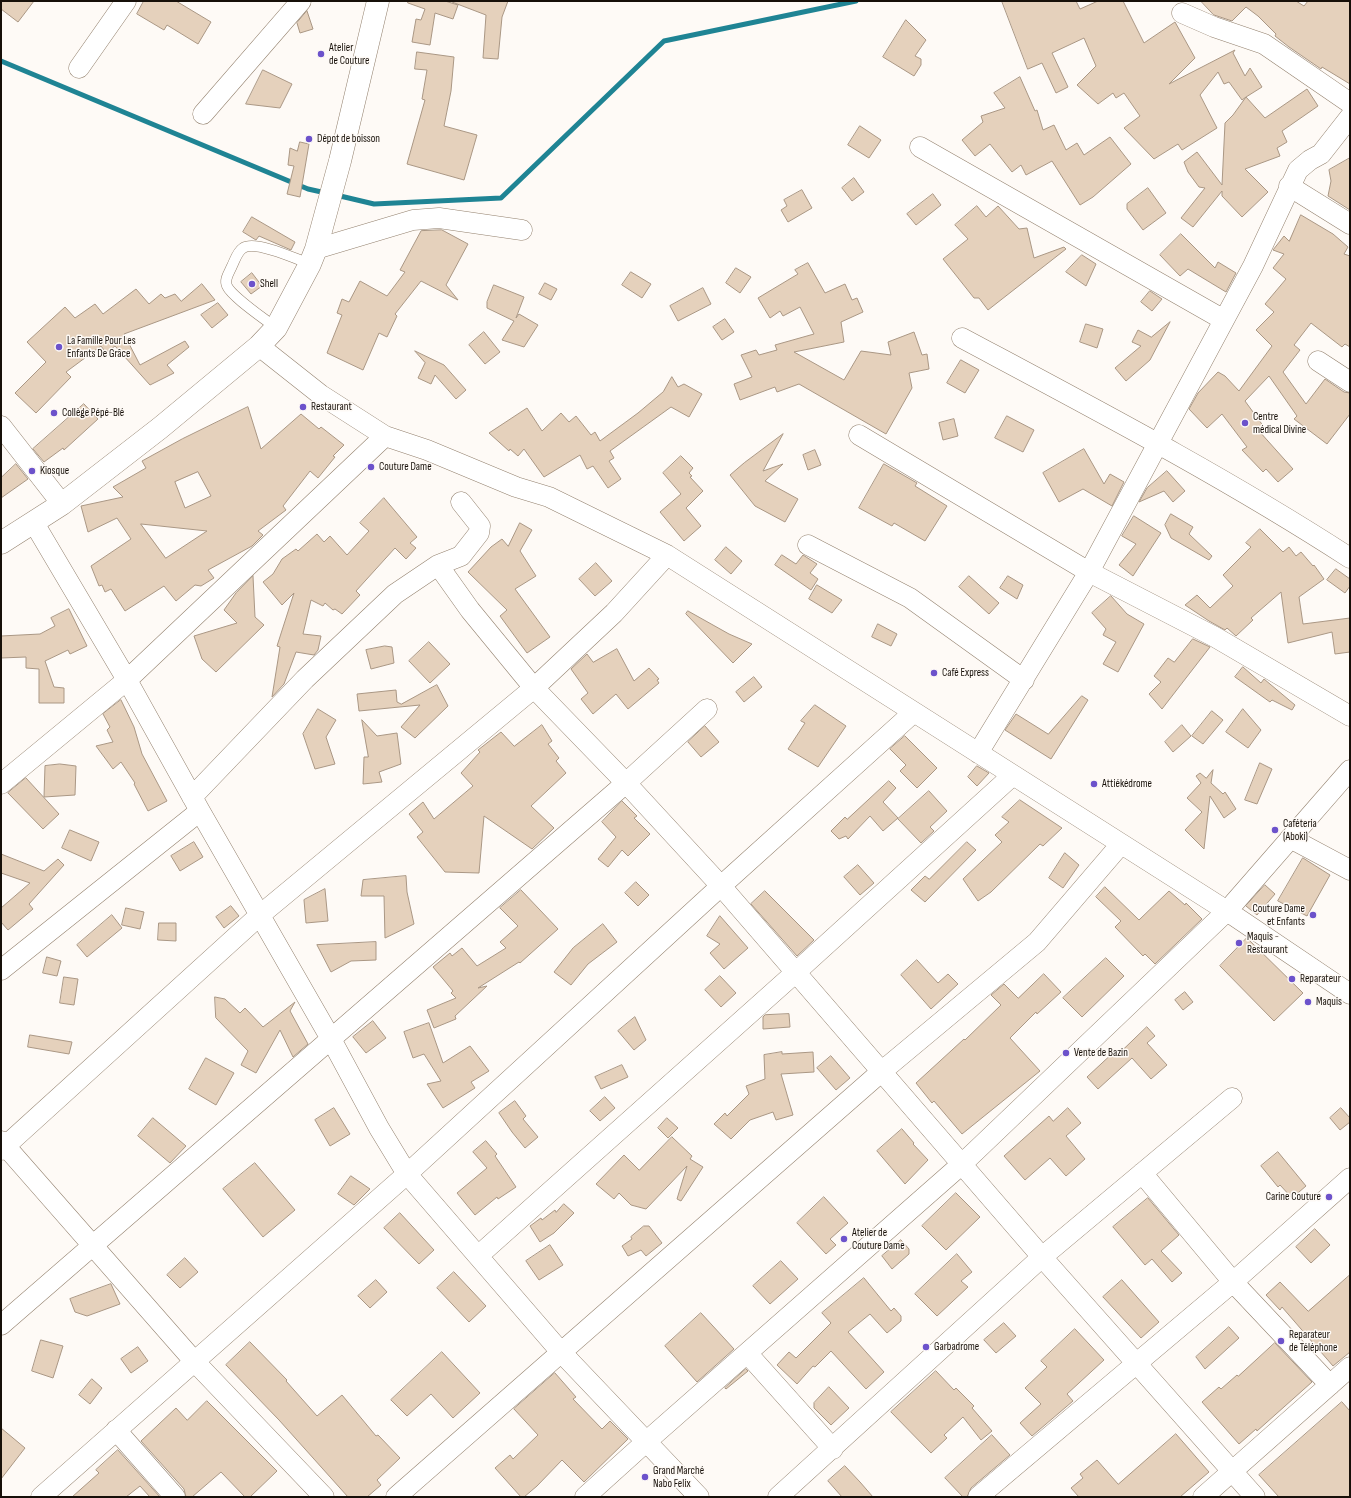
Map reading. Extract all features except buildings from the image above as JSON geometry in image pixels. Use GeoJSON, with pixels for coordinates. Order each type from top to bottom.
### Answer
{"type":"FeatureCollection","features":[{"type":"Feature","properties":{"kind":"street"},"geometry":{"type":"LineString","coordinates":[[79,68],[126,1]]}},
{"type":"Feature","properties":{"kind":"street"},"geometry":{"type":"LineString","coordinates":[[203,114],[301,1]]}},
{"type":"Feature","properties":{"kind":"street"},"geometry":{"type":"LineString","coordinates":[[1,543],[62,504],[160,428],[259,346],[276,328],[313,256],[340,162],[378,1]]}},
{"type":"Feature","properties":{"kind":"street"},"geometry":{"type":"LineString","coordinates":[[1182,13],[1214,27],[1264,44],[1350,103]]}},
{"type":"Feature","properties":{"kind":"street"},"geometry":{"type":"LineString","coordinates":[[978,753],[1089,572],[1253,266],[1289,186],[1298,170],[1325,150],[1350,117]]}},
{"type":"Feature","properties":{"kind":"street"},"geometry":{"type":"LineString","coordinates":[[920,147],[1224,320]]}},
{"type":"Feature","properties":{"kind":"street"},"geometry":{"type":"LineString","coordinates":[[1289,186],[1350,224]]}},
{"type":"Feature","properties":{"kind":"street"},"geometry":{"type":"LineString","coordinates":[[313,256],[413,220],[439,218],[522,230]]}},
{"type":"Feature","properties":{"kind":"street"},"geometry":{"type":"LineString","coordinates":[[962,338],[1159,443],[1293,521],[1350,558]]}},
{"type":"Feature","properties":{"kind":"street"},"geometry":{"type":"LineString","coordinates":[[259,346],[321,395],[385,436],[427,450],[516,487],[549,498],[667,555],[1227,911],[1350,994]]}},
{"type":"Feature","properties":{"kind":"street"},"geometry":{"type":"LineString","coordinates":[[1318,361],[1350,382]]}},
{"type":"Feature","properties":{"kind":"street"},"geometry":{"type":"LineString","coordinates":[[1,426],[62,504]]}},
{"type":"Feature","properties":{"kind":"street"},"geometry":{"type":"LineString","coordinates":[[859,435],[1089,572],[1215,637],[1350,716]]}},
{"type":"Feature","properties":{"kind":"street"},"geometry":{"type":"LineString","coordinates":[[1,784],[127,680],[385,436]]}},
{"type":"Feature","properties":{"kind":"street"},"geometry":{"type":"LineString","coordinates":[[1,970],[196,804],[305,679],[395,594],[438,565],[462,556],[479,533],[480,526],[461,502]]}},
{"type":"Feature","properties":{"kind":"street"},"geometry":{"type":"LineString","coordinates":[[34,523],[127,680],[196,804],[331,1039],[379,1128],[407,1174],[560,1351],[647,1440],[699,1497]]}},
{"type":"Feature","properties":{"kind":"street"},"geometry":{"type":"LineString","coordinates":[[808,545],[910,598],[1024,680]]}},
{"type":"Feature","properties":{"kind":"street"},"geometry":{"type":"LineString","coordinates":[[324,1497],[194,1361],[3,1146],[260,915],[534,688],[614,613],[667,555]]}},
{"type":"Feature","properties":{"kind":"street"},"geometry":{"type":"LineString","coordinates":[[438,565],[470,610],[534,688],[626,783],[721,886],[1042,1257],[1255,1497]]}},
{"type":"Feature","properties":{"kind":"street"},"geometry":{"type":"LineString","coordinates":[[1,1325],[11,1314],[59,1276],[92,1245],[626,783],[707,709]]}},
{"type":"Feature","properties":{"kind":"street"},"geometry":{"type":"LineString","coordinates":[[41,1497],[407,1174],[721,886],[914,712]]}},
{"type":"Feature","properties":{"kind":"street"},"geometry":{"type":"LineString","coordinates":[[585,1497],[647,1440],[747,1354],[962,1164],[1227,911],[1290,838],[1342,791],[1350,770]]}},
{"type":"Feature","properties":{"kind":"street"},"geometry":{"type":"LineString","coordinates":[[478,1256],[795,973],[1013,775]]}},
{"type":"Feature","properties":{"kind":"street"},"geometry":{"type":"LineString","coordinates":[[1290,838],[1350,870]]}},
{"type":"Feature","properties":{"kind":"street"},"geometry":{"type":"LineString","coordinates":[[396,1497],[560,1351],[881,1072],[1037,942],[1121,844]]}},
{"type":"Feature","properties":{"kind":"street"},"geometry":{"type":"LineString","coordinates":[[778,1497],[833,1449],[1042,1257],[1232,1098]]}},
{"type":"Feature","properties":{"kind":"street"},"geometry":{"type":"LineString","coordinates":[[1142,1173],[1233,1282],[1330,1385]]}},
{"type":"Feature","properties":{"kind":"street"},"geometry":{"type":"LineString","coordinates":[[978,1497],[1233,1282],[1350,1178]]}},
{"type":"Feature","properties":{"kind":"street"},"geometry":{"type":"LineString","coordinates":[[747,1354],[833,1449]]}},
{"type":"Feature","properties":{"kind":"street"},"geometry":{"type":"LineString","coordinates":[[1203,1497],[1350,1367]]}},
{"type":"Feature","properties":{"kind":"street"},"geometry":{"type":"LineString","coordinates":[[116,1430],[174,1497]]}},
{"type":"Feature","properties":{"kind":"lane"},"geometry":{"type":"LineString","coordinates":[[276,328],[233,294],[227,286],[226,279],[238,254],[243,248],[252,245],[273,251],[313,256]]}},
{"type":"Feature","properties":{"kind":"waterway"},"geometry":{"type":"LineString","coordinates":[[336,195],[374,204],[501,198],[664,41],[856,1]]}},
{"type":"Feature","properties":{"kind":"waterway"},"geometry":{"type":"LineString","coordinates":[[1,61],[308,189],[326,193]]}},
{"type":"Feature","properties":{"kind":"place","name":"Atelier de Couture"},"geometry":{"type":"Point","coordinates":[321,54]}},
{"type":"Feature","properties":{"kind":"place","name":"Dépot de boisson"},"geometry":{"type":"Point","coordinates":[309,139]}},
{"type":"Feature","properties":{"kind":"place","name":"Shell"},"geometry":{"type":"Point","coordinates":[252,284]}},
{"type":"Feature","properties":{"kind":"place","name":"La Famille Pour Les Enfants De Grâce"},"geometry":{"type":"Point","coordinates":[59,347]}},
{"type":"Feature","properties":{"kind":"place","name":"Restaurant"},"geometry":{"type":"Point","coordinates":[303,407]}},
{"type":"Feature","properties":{"kind":"place","name":"Collège Pépé-Blé"},"geometry":{"type":"Point","coordinates":[54,413]}},
{"type":"Feature","properties":{"kind":"place","name":"Centre médical Divine"},"geometry":{"type":"Point","coordinates":[1245,423]}},
{"type":"Feature","properties":{"kind":"place","name":"Couture Dame"},"geometry":{"type":"Point","coordinates":[371,467]}},
{"type":"Feature","properties":{"kind":"place","name":"Kiosque"},"geometry":{"type":"Point","coordinates":[32,471]}},
{"type":"Feature","properties":{"kind":"place","name":"Café Express"},"geometry":{"type":"Point","coordinates":[934,673]}},
{"type":"Feature","properties":{"kind":"place","name":"Attiékédrome"},"geometry":{"type":"Point","coordinates":[1094,784]}},
{"type":"Feature","properties":{"kind":"place","name":"Caféteria (Aboki)"},"geometry":{"type":"Point","coordinates":[1275,830]}},
{"type":"Feature","properties":{"kind":"place","name":"Couture Dame et Enfants"},"geometry":{"type":"Point","coordinates":[1313,915]}},
{"type":"Feature","properties":{"kind":"place","name":"Maquis - Restaurant"},"geometry":{"type":"Point","coordinates":[1239,943]}},
{"type":"Feature","properties":{"kind":"place","name":"Reparateur"},"geometry":{"type":"Point","coordinates":[1292,979]}},
{"type":"Feature","properties":{"kind":"place","name":"Maquis"},"geometry":{"type":"Point","coordinates":[1308,1002]}},
{"type":"Feature","properties":{"kind":"place","name":"Vente de Bazin"},"geometry":{"type":"Point","coordinates":[1066,1053]}},
{"type":"Feature","properties":{"kind":"place","name":"Carine Couture"},"geometry":{"type":"Point","coordinates":[1329,1197]}},
{"type":"Feature","properties":{"kind":"place","name":"Atelier de Couture Dame"},"geometry":{"type":"Point","coordinates":[844,1239]}},
{"type":"Feature","properties":{"kind":"place","name":"Reparateur de Téléphone"},"geometry":{"type":"Point","coordinates":[1281,1341]}},
{"type":"Feature","properties":{"kind":"place","name":"Garbadrome"},"geometry":{"type":"Point","coordinates":[926,1347]}},
{"type":"Feature","properties":{"kind":"place","name":"Grand Marché Nabo Felix"},"geometry":{"type":"Point","coordinates":[645,1477]}}]}
